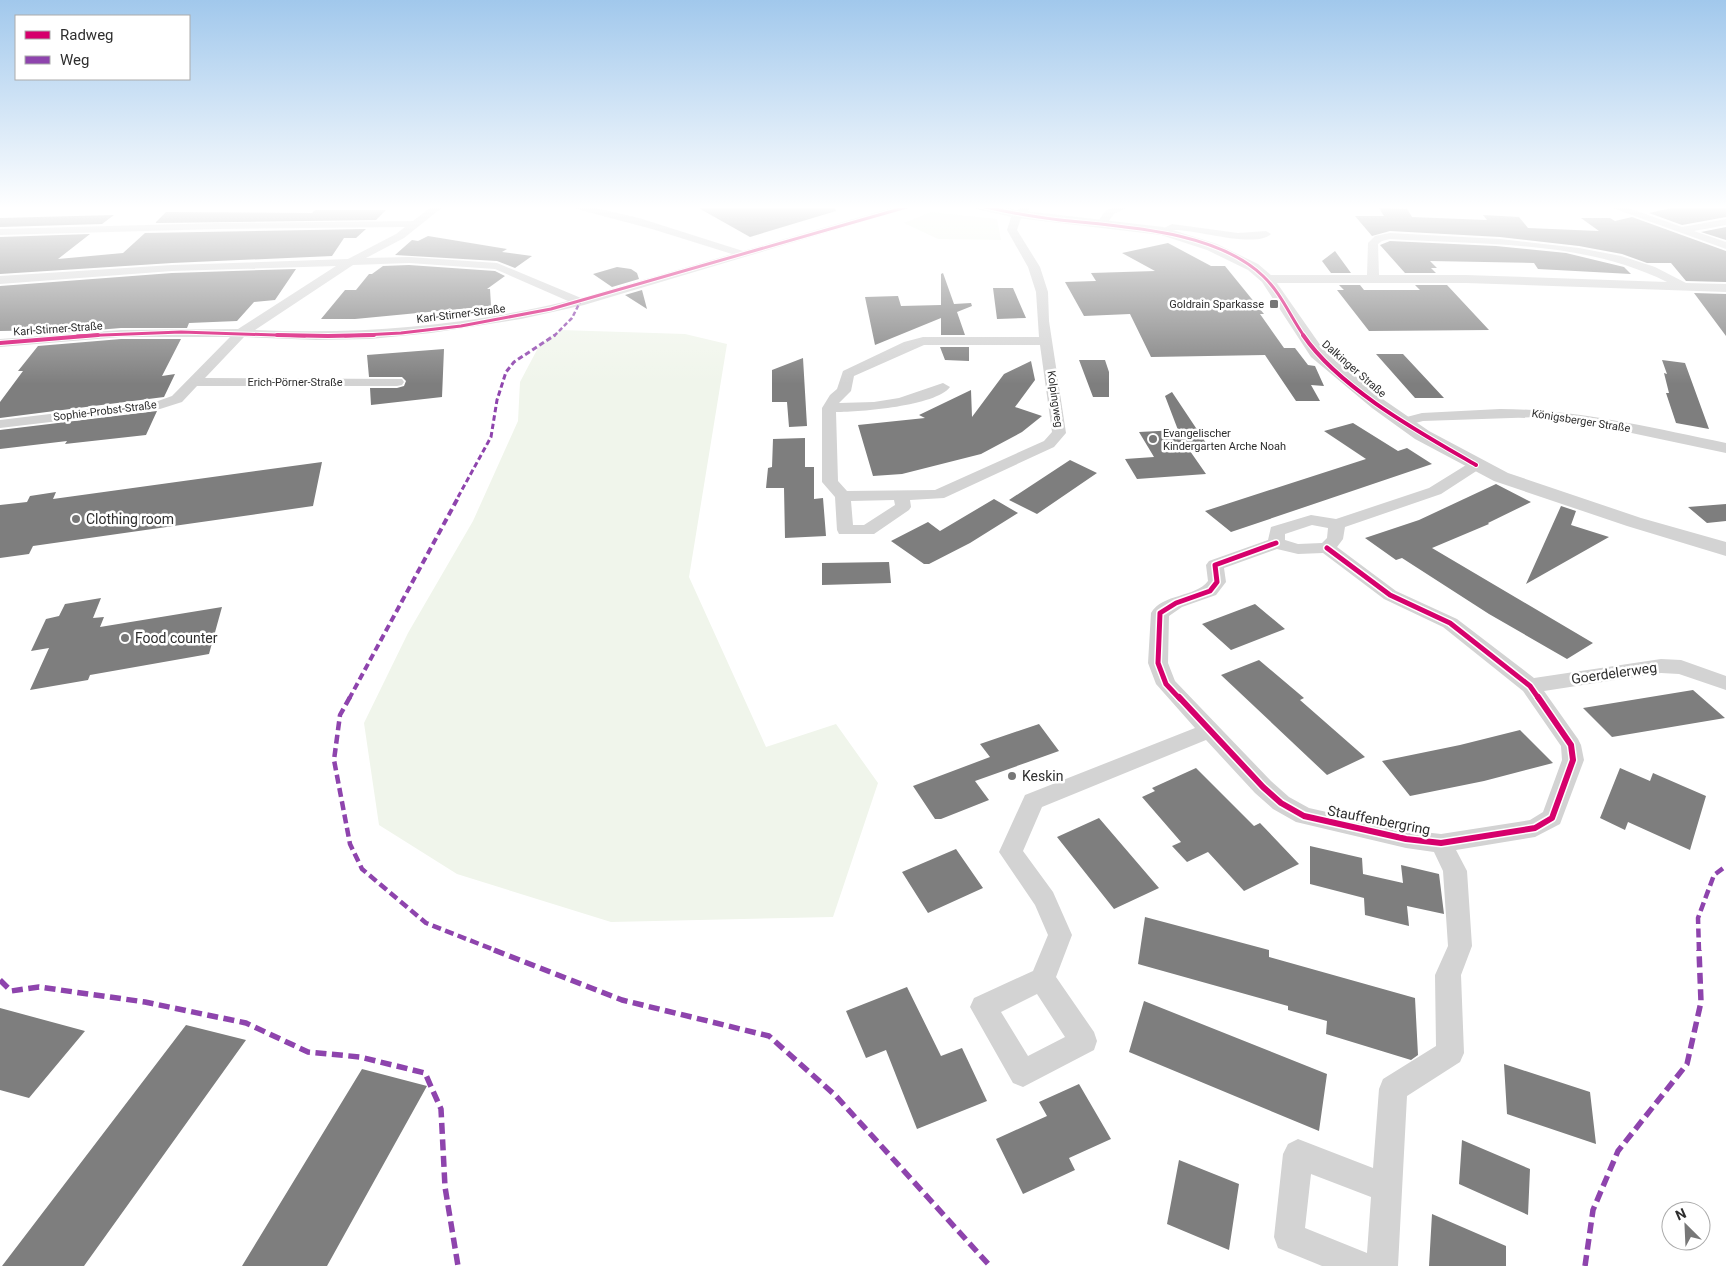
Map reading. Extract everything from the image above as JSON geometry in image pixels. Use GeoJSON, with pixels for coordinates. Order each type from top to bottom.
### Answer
{"type":"FeatureCollection","features":[{"type":"Feature","properties":{"kind":"street"},"geometry":{"type":"LineString","coordinates":[[0,280],[172,268],[259,265]]}},
{"type":"Feature","properties":{"kind":"street","name":"Sophie-Probst-Straße"},"geometry":{"type":"LineString","coordinates":[[0,424],[160,405],[177,399],[241,333],[345,265]]}},
{"type":"Feature","properties":{"kind":"street"},"geometry":{"type":"LineString","coordinates":[[485,265],[498,266],[580,302]]}},
{"type":"Feature","properties":{"kind":"street","name":"Karl-Stirner-Straße"},"geometry":{"type":"LineString","coordinates":[[0,343],[150,333],[340,336],[406,332],[524,316],[580,302],[704,265]]}},
{"type":"Feature","properties":{"kind":"street","name":"Kolpingweg"},"geometry":{"type":"LineString","coordinates":[[843,496],[938,495],[1049,444],[1060,433],[1046,341],[1042,292],[1033,265]]}},
{"type":"Feature","properties":{"kind":"street","name":"Dalkinger Straße"},"geometry":{"type":"LineString","coordinates":[[1249,265],[1267,279],[1317,352],[1378,404],[1422,435],[1501,478],[1634,522],[1726,549]]}},
{"type":"Feature","properties":{"kind":"street"},"geometry":{"type":"LineString","coordinates":[[1372,265],[1372,278]]}},
{"type":"Feature","properties":{"kind":"street"},"geometry":{"type":"LineString","coordinates":[[1638,265],[1666,276],[1683,287]]}},
{"type":"Feature","properties":{"kind":"street"},"geometry":{"type":"LineString","coordinates":[[1267,279],[1372,278],[1726,288]]}},
{"type":"Feature","properties":{"kind":"street"},"geometry":{"type":"LineString","coordinates":[[902,496],[903,507],[868,530],[845,530],[843,496],[830,482],[829,408],[835,398],[844,391],[848,374],[909,345],[923,341],[1046,341]]}},
{"type":"Feature","properties":{"kind":"street","name":"Erich-Pörner-Straße"},"geometry":{"type":"LineString","coordinates":[[194,382],[397,382]]}},
{"type":"Feature","properties":{"kind":"street"},"geometry":{"type":"LineString","coordinates":[[829,408],[890,406],[916,399],[943,387]]}},
{"type":"Feature","properties":{"kind":"street","name":"Königsberger Straße"},"geometry":{"type":"LineString","coordinates":[[1404,422],[1432,417],[1500,412],[1538,413],[1589,420],[1726,448]]}},
{"type":"Feature","properties":{"kind":"street"},"geometry":{"type":"LineString","coordinates":[[1337,524],[1335,539],[1327,548],[1298,549],[1276,543],[1277,531],[1311,520],[1337,524],[1436,491],[1476,465]]}},
{"type":"Feature","properties":{"kind":"street","name":"Stauffenbergring"},"geometry":{"type":"LineString","coordinates":[[1276,543],[1215,565],[1217,582],[1210,590],[1176,603],[1160,613],[1158,663],[1166,684],[1208,731],[1263,787],[1281,803],[1304,816],[1406,839],[1441,843],[1535,828],[1552,818],[1573,760],[1571,745],[1530,686],[1450,623],[1421,611],[1390,594],[1327,548]]}},
{"type":"Feature","properties":{"kind":"street","name":"Goerdelerweg"},"geometry":{"type":"LineString","coordinates":[[1530,686],[1660,666],[1681,667],[1726,683]]}},
{"type":"Feature","properties":{"kind":"street"},"geometry":{"type":"LineString","coordinates":[[1042,979],[1060,935],[1044,899],[1011,852],[1034,800],[1208,731]]}},
{"type":"Feature","properties":{"kind":"street"},"geometry":{"type":"LineString","coordinates":[[1382,1266],[1393,1089],[1450,1053],[1448,975],[1460,946],[1455,871],[1441,843]]}},
{"type":"Feature","properties":{"kind":"street"},"geometry":{"type":"LineString","coordinates":[[1361,1266],[1289,1236],[1298,1154],[1386,1188]]}},
{"type":"Feature","properties":{"kind":"shaded area"},"geometry":{"type":"Polygon","coordinates":[[[560,330],[685,334],[727,344],[689,577],[766,747],[836,724],[878,783],[833,917],[611,922],[457,874],[379,825],[364,723],[408,633],[473,521],[518,421],[520,382],[539,346],[560,330]]]}},
{"type":"Feature","properties":{"kind":"building"},"geometry":{"type":"Polygon","coordinates":[[[0,265],[139,265],[0,274],[0,265]]]}},
{"type":"Feature","properties":{"kind":"building"},"geometry":{"type":"Polygon","coordinates":[[[410,265],[495,271],[505,276],[487,289],[490,289],[491,306],[355,319],[321,319],[345,290],[356,290],[369,274],[383,266],[410,265]]]}},
{"type":"Feature","properties":{"kind":"building"},"geometry":{"type":"Polygon","coordinates":[[[507,265],[519,265],[515,268],[507,265]]]}},
{"type":"Feature","properties":{"kind":"building"},"geometry":{"type":"Polygon","coordinates":[[[1144,265],[1225,266],[1264,314],[1260,314],[1284,348],[1295,348],[1308,365],[1315,366],[1324,386],[1311,385],[1320,401],[1296,401],[1265,355],[1151,357],[1130,314],[1084,316],[1065,282],[1096,281],[1091,273],[1155,271],[1144,265]]]}},
{"type":"Feature","properties":{"kind":"building"},"geometry":{"type":"Polygon","coordinates":[[[1325,265],[1345,265],[1351,273],[1331,273],[1325,265]]]}},
{"type":"Feature","properties":{"kind":"building"},"geometry":{"type":"Polygon","coordinates":[[[1398,265],[1434,265],[1437,268],[1431,268],[1436,273],[1405,273],[1398,265]]]}},
{"type":"Feature","properties":{"kind":"building"},"geometry":{"type":"Polygon","coordinates":[[[1535,265],[1616,265],[1624,267],[1631,274],[1538,269],[1535,265]]]}},
{"type":"Feature","properties":{"kind":"building"},"geometry":{"type":"Polygon","coordinates":[[[1673,265],[1726,265],[1726,282],[1686,281],[1673,265]]]}},
{"type":"Feature","properties":{"kind":"building"},"geometry":{"type":"Polygon","coordinates":[[[617,267],[631,269],[637,273],[639,279],[612,287],[593,274],[617,267]]]}},
{"type":"Feature","properties":{"kind":"building"},"geometry":{"type":"Polygon","coordinates":[[[296,269],[275,300],[254,302],[237,321],[189,323],[187,328],[121,328],[48,334],[51,330],[0,331],[0,286],[172,273],[296,269]]]}},
{"type":"Feature","properties":{"kind":"building"},"geometry":{"type":"Polygon","coordinates":[[[943,273],[954,304],[971,303],[972,306],[957,312],[965,335],[941,335],[941,318],[875,345],[865,297],[898,296],[901,306],[941,305],[941,274],[943,273]]]}},
{"type":"Feature","properties":{"kind":"building"},"geometry":{"type":"Polygon","coordinates":[[[1339,285],[1360,285],[1364,290],[1420,290],[1415,285],[1447,285],[1489,330],[1369,331],[1337,290],[1344,290],[1339,285]]]}},
{"type":"Feature","properties":{"kind":"building"},"geometry":{"type":"Polygon","coordinates":[[[993,288],[1013,288],[1026,318],[997,319],[993,288]]]}},
{"type":"Feature","properties":{"kind":"building"},"geometry":{"type":"Polygon","coordinates":[[[642,290],[647,309],[625,295],[642,290]]]}},
{"type":"Feature","properties":{"kind":"building"},"geometry":{"type":"Polygon","coordinates":[[[1694,293],[1726,294],[1726,336],[1694,293]]]}},
{"type":"Feature","properties":{"kind":"building"},"geometry":{"type":"Polygon","coordinates":[[[121,339],[181,339],[162,376],[175,374],[164,397],[0,418],[0,402],[23,371],[18,371],[38,346],[121,339]]]}},
{"type":"Feature","properties":{"kind":"building"},"geometry":{"type":"Polygon","coordinates":[[[940,347],[969,347],[969,361],[945,360],[940,347]]]}},
{"type":"Feature","properties":{"kind":"building"},"geometry":{"type":"Polygon","coordinates":[[[444,349],[442,397],[371,405],[370,388],[397,388],[404,386],[406,381],[402,377],[369,377],[367,355],[444,349]]]}},
{"type":"Feature","properties":{"kind":"building"},"geometry":{"type":"Polygon","coordinates":[[[1376,354],[1403,354],[1444,398],[1415,398],[1376,354]]]}},
{"type":"Feature","properties":{"kind":"building"},"geometry":{"type":"Polygon","coordinates":[[[803,358],[807,426],[789,427],[787,402],[772,402],[772,370],[803,358]]]}},
{"type":"Feature","properties":{"kind":"building"},"geometry":{"type":"Polygon","coordinates":[[[1079,360],[1105,360],[1109,372],[1109,397],[1093,397],[1079,360]]]}},
{"type":"Feature","properties":{"kind":"building"},"geometry":{"type":"Polygon","coordinates":[[[1662,360],[1685,363],[1709,429],[1676,423],[1666,393],[1669,393],[1664,373],[1667,374],[1662,360]]]}},
{"type":"Feature","properties":{"kind":"building"},"geometry":{"type":"Polygon","coordinates":[[[1031,361],[1035,380],[1015,407],[1042,416],[1022,432],[981,454],[902,474],[873,476],[858,425],[925,418],[919,415],[971,390],[972,417],[1004,374],[1031,361]]]}},
{"type":"Feature","properties":{"kind":"building"},"geometry":{"type":"Polygon","coordinates":[[[1172,392],[1210,449],[1190,451],[1206,474],[1137,479],[1125,459],[1154,457],[1139,432],[1178,430],[1165,396],[1172,392]]]}},
{"type":"Feature","properties":{"kind":"building"},"geometry":{"type":"Polygon","coordinates":[[[157,411],[146,435],[65,444],[67,441],[0,449],[0,430],[157,411]]]}},
{"type":"Feature","properties":{"kind":"building"},"geometry":{"type":"Polygon","coordinates":[[[1353,423],[1398,451],[1407,448],[1432,464],[1231,532],[1205,511],[1366,459],[1324,431],[1353,423]]]}},
{"type":"Feature","properties":{"kind":"building"},"geometry":{"type":"Polygon","coordinates":[[[805,438],[805,467],[814,467],[814,499],[823,498],[826,536],[785,538],[784,488],[766,488],[768,468],[772,467],[773,439],[805,438]]]}},
{"type":"Feature","properties":{"kind":"building"},"geometry":{"type":"Polygon","coordinates":[[[1070,460],[1097,473],[1037,514],[1009,500],[1070,460]]]}},
{"type":"Feature","properties":{"kind":"building"},"geometry":{"type":"Polygon","coordinates":[[[322,462],[313,506],[33,546],[29,554],[0,558],[0,505],[27,502],[30,496],[56,492],[53,499],[322,462]]]}},
{"type":"Feature","properties":{"kind":"building"},"geometry":{"type":"Polygon","coordinates":[[[1496,484],[1531,502],[1489,524],[1432,548],[1593,643],[1567,659],[1489,614],[1402,558],[1396,560],[1365,538],[1419,520],[1496,484]]]}},
{"type":"Feature","properties":{"kind":"building"},"geometry":{"type":"Polygon","coordinates":[[[994,499],[1018,513],[970,543],[929,564],[924,564],[891,541],[928,522],[940,531],[994,499]]]}},
{"type":"Feature","properties":{"kind":"building"},"geometry":{"type":"Polygon","coordinates":[[[1726,504],[1726,521],[1707,523],[1688,507],[1726,504]]]}},
{"type":"Feature","properties":{"kind":"building"},"geometry":{"type":"Polygon","coordinates":[[[1561,506],[1576,511],[1571,525],[1609,537],[1526,584],[1561,506]]]}},
{"type":"Feature","properties":{"kind":"building"},"geometry":{"type":"Polygon","coordinates":[[[889,562],[891,583],[822,585],[822,563],[889,562]]]}},
{"type":"Feature","properties":{"kind":"building"},"geometry":{"type":"Polygon","coordinates":[[[101,598],[93,618],[104,617],[100,627],[222,607],[209,654],[90,675],[88,680],[30,690],[49,648],[31,651],[46,619],[59,616],[65,604],[101,598]]]}},
{"type":"Feature","properties":{"kind":"building"},"geometry":{"type":"Polygon","coordinates":[[[1255,604],[1285,629],[1231,650],[1202,624],[1255,604]]]}},
{"type":"Feature","properties":{"kind":"building"},"geometry":{"type":"Polygon","coordinates":[[[1259,660],[1304,698],[1300,700],[1365,757],[1327,775],[1221,675],[1259,660]]]}},
{"type":"Feature","properties":{"kind":"building"},"geometry":{"type":"Polygon","coordinates":[[[1693,690],[1725,718],[1612,737],[1583,708],[1693,690]]]}},
{"type":"Feature","properties":{"kind":"building"},"geometry":{"type":"Polygon","coordinates":[[[1039,724],[1059,751],[975,781],[989,800],[941,819],[935,819],[913,786],[990,757],[980,744],[1039,724]]]}},
{"type":"Feature","properties":{"kind":"building"},"geometry":{"type":"Polygon","coordinates":[[[1520,730],[1553,763],[1484,781],[1410,796],[1382,761],[1460,745],[1520,730]]]}},
{"type":"Feature","properties":{"kind":"building"},"geometry":{"type":"Polygon","coordinates":[[[1196,768],[1254,826],[1260,823],[1299,864],[1244,891],[1208,852],[1187,862],[1172,846],[1181,842],[1142,797],[1155,791],[1152,788],[1196,768]]]}},
{"type":"Feature","properties":{"kind":"building"},"geometry":{"type":"Polygon","coordinates":[[[1620,768],[1650,781],[1653,773],[1706,796],[1690,850],[1628,822],[1625,830],[1600,818],[1620,768]]]}},
{"type":"Feature","properties":{"kind":"building"},"geometry":{"type":"Polygon","coordinates":[[[1099,818],[1159,888],[1114,909],[1057,837],[1099,818]]]}},
{"type":"Feature","properties":{"kind":"building"},"geometry":{"type":"Polygon","coordinates":[[[1310,846],[1362,858],[1363,874],[1403,883],[1401,865],[1439,874],[1444,914],[1407,906],[1409,926],[1365,915],[1364,898],[1310,884],[1310,846]]]}},
{"type":"Feature","properties":{"kind":"building"},"geometry":{"type":"Polygon","coordinates":[[[956,849],[983,888],[928,913],[902,872],[956,849]]]}},
{"type":"Feature","properties":{"kind":"building"},"geometry":{"type":"Polygon","coordinates":[[[1145,917],[1269,950],[1269,957],[1415,998],[1418,1055],[1411,1060],[1326,1034],[1327,1021],[1288,1010],[1288,1006],[1138,964],[1145,917]]]}},
{"type":"Feature","properties":{"kind":"building"},"geometry":{"type":"Polygon","coordinates":[[[907,987],[941,1056],[962,1048],[987,1101],[917,1129],[886,1050],[866,1058],[846,1011],[907,987]]]}},
{"type":"Feature","properties":{"kind":"building"},"geometry":{"type":"Polygon","coordinates":[[[1144,1001],[1327,1074],[1319,1131],[1129,1052],[1144,1001]]]}},
{"type":"Feature","properties":{"kind":"building"},"geometry":{"type":"Polygon","coordinates":[[[0,1008],[85,1031],[29,1098],[0,1090],[0,1008]]]}},
{"type":"Feature","properties":{"kind":"building"},"geometry":{"type":"Polygon","coordinates":[[[186,1025],[246,1040],[84,1266],[2,1266],[186,1025]]]}},
{"type":"Feature","properties":{"kind":"building"},"geometry":{"type":"Polygon","coordinates":[[[1504,1064],[1590,1092],[1596,1144],[1507,1114],[1504,1064]]]}},
{"type":"Feature","properties":{"kind":"building"},"geometry":{"type":"Polygon","coordinates":[[[362,1069],[427,1086],[327,1266],[242,1266],[362,1069]]]}},
{"type":"Feature","properties":{"kind":"building"},"geometry":{"type":"Polygon","coordinates":[[[1079,1084],[1111,1139],[1069,1158],[1075,1170],[1023,1194],[996,1139],[1047,1116],[1039,1102],[1079,1084]]]}},
{"type":"Feature","properties":{"kind":"building"},"geometry":{"type":"Polygon","coordinates":[[[1462,1140],[1530,1169],[1528,1215],[1459,1184],[1462,1140]]]}},
{"type":"Feature","properties":{"kind":"building"},"geometry":{"type":"Polygon","coordinates":[[[1179,1160],[1239,1184],[1229,1250],[1167,1224],[1179,1160]]]}},
{"type":"Feature","properties":{"kind":"building"},"geometry":{"type":"Polygon","coordinates":[[[1432,1214],[1506,1246],[1506,1266],[1429,1266],[1432,1214]]]}},
{"type":"Feature","properties":{"kind":"marked path"},"geometry":{"type":"LineString","coordinates":[[580,302],[577,310],[566,325],[544,343],[514,362],[506,372],[497,400],[491,437],[340,715],[334,760],[350,844],[362,869],[426,923],[622,1000],[769,1036],[836,1096],[990,1266]]}},
{"type":"Feature","properties":{"kind":"marked path"},"geometry":{"type":"LineString","coordinates":[[1585,1266],[1593,1210],[1618,1151],[1687,1064],[1701,1002],[1698,918],[1714,875],[1726,866]]}},
{"type":"Feature","properties":{"kind":"marked path"},"geometry":{"type":"LineString","coordinates":[[0,980],[11,991],[39,987],[145,1002],[246,1023],[308,1052],[360,1057],[425,1073],[441,1109],[445,1187],[458,1266]]}},
{"type":"Feature","properties":{"kind":"cycle path"},"geometry":{"type":"LineString","coordinates":[[0,343],[90,335],[151,333],[212,332],[340,336],[431,330],[551,309],[707,265]]}},
{"type":"Feature","properties":{"kind":"cycle path"},"geometry":{"type":"LineString","coordinates":[[1249,265],[1263,275],[1272,286],[1309,344],[1354,386],[1393,414],[1476,465]]}},
{"type":"Feature","properties":{"kind":"cycle path"},"geometry":{"type":"LineString","coordinates":[[1276,543],[1215,565],[1217,582],[1210,591],[1176,603],[1160,613],[1158,663],[1166,684],[1263,787],[1281,803],[1304,816],[1406,839],[1441,843],[1535,828],[1552,818],[1573,760],[1571,745],[1530,686],[1450,623],[1390,595],[1327,548]]}},
{"type":"Feature","properties":{"kind":"place","name":"Goldrain Sparkasse"},"geometry":{"type":"Point","coordinates":[1274,304]}},
{"type":"Feature","properties":{"kind":"place","name":"Evangelischer Kindergarten Arche Noah"},"geometry":{"type":"Point","coordinates":[1153,439]}},
{"type":"Feature","properties":{"kind":"place","name":"Clothing room"},"geometry":{"type":"Point","coordinates":[76,519]}},
{"type":"Feature","properties":{"kind":"place","name":"Food counter"},"geometry":{"type":"Point","coordinates":[125,638]}},
{"type":"Feature","properties":{"kind":"place","name":"Keskin"},"geometry":{"type":"Point","coordinates":[1012,776]}}]}
